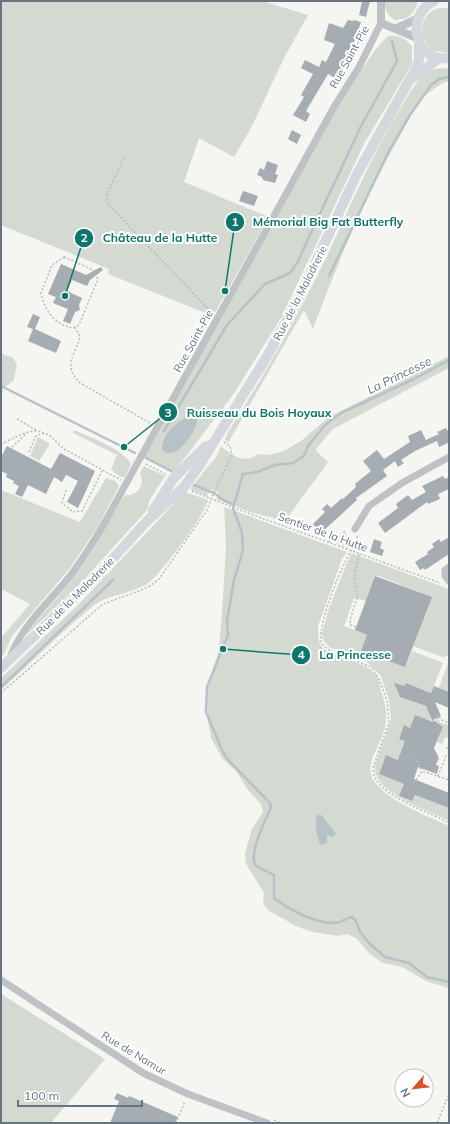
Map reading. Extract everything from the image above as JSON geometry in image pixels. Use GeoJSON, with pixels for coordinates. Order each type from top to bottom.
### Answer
{"type":"FeatureCollection","features":[{"type":"Feature","properties":{"kind":"main road"},"geometry":{"type":"LineString","coordinates":[[417,19],[424,4],[434,1]]}},
{"type":"Feature","properties":{"kind":"main road","name":"Rue de la Maladrerie"},"geometry":{"type":"LineString","coordinates":[[1,668],[72,601],[147,521],[184,487],[199,466],[216,436],[266,358],[296,304],[357,174],[409,82],[419,60],[417,19]]}},
{"type":"Feature","properties":{"kind":"main road"},"geometry":{"type":"LineString","coordinates":[[418,41],[428,52],[444,58]]}},
{"type":"Feature","properties":{"kind":"main road","name":"Rue de la Maladrerie"},"geometry":{"type":"LineString","coordinates":[[409,82],[426,66],[444,58]]}},
{"type":"Feature","properties":{"kind":"street"},"geometry":{"type":"LineString","coordinates":[[381,1],[381,23],[397,28],[418,41]]}},
{"type":"Feature","properties":{"kind":"street"},"geometry":{"type":"LineString","coordinates":[[397,28],[417,19]]}},
{"type":"Feature","properties":{"kind":"street","name":"Rue Saint-Pie"},"geometry":{"type":"LineString","coordinates":[[10,660],[14,646],[22,634],[66,581],[86,553],[127,483],[330,114],[356,72],[381,23]]}},
{"type":"Feature","properties":{"kind":"street"},"geometry":{"type":"LineString","coordinates":[[355,529],[369,506],[402,483],[449,456]]}},
{"type":"Feature","properties":{"kind":"street"},"geometry":{"type":"LineString","coordinates":[[449,567],[445,570],[445,576],[449,581]]}},
{"type":"Feature","properties":{"kind":"street","name":"Rue de Namur"},"geometry":{"type":"LineString","coordinates":[[1,980],[133,1068],[188,1094],[269,1121]]}},
{"type":"Feature","properties":{"kind":"path"},"geometry":{"type":"LineString","coordinates":[[339,62],[356,72]]}},
{"type":"Feature","properties":{"kind":"path"},"geometry":{"type":"LineString","coordinates":[[124,158],[107,194],[108,204],[218,318]]}},
{"type":"Feature","properties":{"kind":"path"},"geometry":{"type":"LineString","coordinates":[[64,257],[93,270],[98,279],[79,325],[75,327],[65,326],[55,320],[48,312],[41,293],[52,265],[64,257]]}},
{"type":"Feature","properties":{"kind":"path"},"geometry":{"type":"LineString","coordinates":[[75,327],[80,337],[70,362],[74,377],[80,383],[157,427]]}},
{"type":"Feature","properties":{"kind":"path"},"geometry":{"type":"LineString","coordinates":[[17,420],[49,435],[64,449],[102,471],[127,483]]}},
{"type":"Feature","properties":{"kind":"path"},"geometry":{"type":"LineString","coordinates":[[1,444],[36,430]]}},
{"type":"Feature","properties":{"kind":"path"},"geometry":{"type":"LineString","coordinates":[[12,447],[28,432]]}},
{"type":"Feature","properties":{"kind":"path"},"geometry":{"type":"LineString","coordinates":[[29,452],[36,436],[44,433]]}},
{"type":"Feature","properties":{"kind":"path"},"geometry":{"type":"LineString","coordinates":[[1,693],[103,604],[150,586],[158,579],[207,510],[210,499],[232,455],[230,446],[216,436]]}},
{"type":"Feature","properties":{"kind":"path"},"geometry":{"type":"LineString","coordinates":[[66,490],[62,503],[73,512],[82,512],[102,471]]}},
{"type":"Feature","properties":{"kind":"path","name":"Sentier de la Hutte"},"geometry":{"type":"LineString","coordinates":[[210,499],[430,580]]}},
{"type":"Feature","properties":{"kind":"path"},"geometry":{"type":"LineString","coordinates":[[355,529],[358,539],[344,562],[322,625],[321,642],[327,649],[371,667],[380,681],[386,701],[389,722],[373,768],[373,775],[378,782],[397,799],[449,823]]}},
{"type":"Feature","properties":{"kind":"path"},"geometry":{"type":"LineString","coordinates":[[356,627],[351,625],[350,620],[357,598],[354,578],[360,554]]}},
{"type":"Feature","properties":{"kind":"path"},"geometry":{"type":"LineString","coordinates":[[440,717],[442,720],[449,723]]}},
{"type":"Feature","properties":{"kind":"path"},"geometry":{"type":"LineString","coordinates":[[449,744],[447,748],[449,749]]}},
{"type":"Feature","properties":{"kind":"path"},"geometry":{"type":"LineString","coordinates":[[438,776],[446,756],[449,757]]}},
{"type":"Feature","properties":{"kind":"path"},"geometry":{"type":"LineString","coordinates":[[415,757],[422,771],[449,780]]}},
{"type":"Feature","properties":{"kind":"path"},"geometry":{"type":"LineString","coordinates":[[416,780],[422,771]]}},
{"type":"Feature","properties":{"kind":"path"},"geometry":{"type":"LineString","coordinates":[[176,1123],[188,1094]]}},
{"type":"Feature","properties":{"kind":"path"},"geometry":{"type":"LineString","coordinates":[[437,1123],[449,1094]]}},
{"type":"Feature","properties":{"kind":"path"},"geometry":{"type":"LineString","coordinates":[[269,1121],[281,1123]]}},
{"type":"Feature","properties":{"kind":"shaded area"},"geometry":{"type":"Polygon","coordinates":[[[1,1],[262,1],[308,15],[285,56],[252,126],[234,157],[199,138],[184,182],[269,217],[213,316],[108,274],[109,269],[1,225],[1,1]]]}},
{"type":"Feature","properties":{"kind":"shaded area"},"geometry":{"type":"Polygon","coordinates":[[[385,1],[418,1],[408,17],[398,19],[397,21],[392,18],[385,8],[385,1]]]}},
{"type":"Feature","properties":{"kind":"shaded area"},"geometry":{"type":"Polygon","coordinates":[[[439,8],[449,8],[449,53],[431,50],[422,37],[424,19],[434,10],[439,8]]]}},
{"type":"Feature","properties":{"kind":"shaded area"},"geometry":{"type":"Polygon","coordinates":[[[388,36],[402,38],[412,46],[412,64],[365,142],[281,318],[233,395],[173,473],[144,457],[346,90],[376,49],[388,36]]]}},
{"type":"Feature","properties":{"kind":"shaded area"},"geometry":{"type":"Polygon","coordinates":[[[449,68],[449,81],[426,95],[410,116],[374,185],[352,232],[313,329],[304,310],[228,443],[225,440],[227,434],[293,323],[328,254],[370,164],[398,112],[416,83],[427,72],[436,69],[449,68]]]}},
{"type":"Feature","properties":{"kind":"shaded area"},"geometry":{"type":"Polygon","coordinates":[[[1,354],[12,357],[17,364],[14,380],[1,390],[1,354]]]}},
{"type":"Feature","properties":{"kind":"shaded area"},"geometry":{"type":"Polygon","coordinates":[[[449,356],[449,368],[333,429],[315,450],[328,462],[285,521],[250,512],[216,499],[219,493],[211,489],[207,496],[190,489],[216,457],[221,446],[229,453],[243,459],[248,459],[258,454],[268,455],[284,451],[301,441],[329,417],[449,356]]]}},
{"type":"Feature","properties":{"kind":"shaded area"},"geometry":{"type":"Polygon","coordinates":[[[192,415],[197,420],[189,439],[178,450],[172,453],[167,453],[162,449],[168,432],[177,423],[192,415]]]}},
{"type":"Feature","properties":{"kind":"shaded area"},"geometry":{"type":"Polygon","coordinates":[[[74,430],[106,444],[121,453],[131,464],[125,477],[121,477],[111,470],[117,455],[73,433],[74,430]]]}},
{"type":"Feature","properties":{"kind":"shaded area"},"geometry":{"type":"Polygon","coordinates":[[[38,437],[50,444],[39,461],[30,456],[38,437]]]}},
{"type":"Feature","properties":{"kind":"shaded area"},"geometry":{"type":"Polygon","coordinates":[[[144,466],[165,476],[149,501],[148,509],[80,584],[22,639],[62,592],[90,555],[125,495],[134,494],[140,489],[142,481],[140,473],[144,466]]]}},
{"type":"Feature","properties":{"kind":"shaded area"},"geometry":{"type":"Polygon","coordinates":[[[106,478],[115,481],[119,486],[97,528],[70,568],[12,636],[4,654],[1,657],[1,638],[30,604],[1,589],[1,490],[80,522],[106,478]]]}},
{"type":"Feature","properties":{"kind":"shaded area"},"geometry":{"type":"Polygon","coordinates":[[[185,492],[208,500],[205,508],[191,531],[162,569],[147,584],[104,600],[93,606],[1,690],[1,678],[80,603],[185,492]]]}},
{"type":"Feature","properties":{"kind":"shaded area"},"geometry":{"type":"Polygon","coordinates":[[[224,507],[347,552],[342,559],[318,626],[319,642],[329,652],[368,668],[375,674],[378,681],[385,704],[386,718],[383,735],[371,764],[373,779],[385,793],[393,799],[449,826],[449,988],[428,982],[402,967],[383,963],[370,954],[356,938],[347,934],[338,936],[313,932],[298,927],[269,911],[263,903],[264,893],[246,864],[245,853],[252,829],[263,812],[261,804],[247,789],[237,772],[222,758],[211,738],[208,721],[207,691],[219,649],[222,613],[226,547],[224,507]]]}},
{"type":"Feature","properties":{"kind":"shaded area"},"geometry":{"type":"Polygon","coordinates":[[[345,530],[347,536],[355,540],[348,548],[333,542],[345,530]]]}},
{"type":"Feature","properties":{"kind":"shaded area"},"geometry":{"type":"Polygon","coordinates":[[[351,553],[449,589],[449,656],[446,655],[445,658],[413,646],[431,597],[379,576],[375,576],[366,601],[354,598],[344,626],[367,635],[405,667],[412,651],[443,663],[431,693],[406,683],[403,689],[397,684],[401,697],[426,706],[434,713],[431,721],[410,728],[404,726],[399,738],[405,741],[405,762],[386,755],[379,774],[404,784],[400,797],[412,801],[415,795],[449,808],[449,821],[403,799],[391,792],[382,784],[376,775],[375,765],[391,719],[389,700],[381,676],[367,662],[329,647],[323,640],[322,633],[328,611],[351,553]]]}},
{"type":"Feature","properties":{"kind":"shaded area"},"geometry":{"type":"Polygon","coordinates":[[[449,661],[449,692],[440,688],[436,695],[449,661]]]}},
{"type":"Feature","properties":{"kind":"shaded area"},"geometry":{"type":"Polygon","coordinates":[[[437,716],[440,723],[449,725],[449,738],[445,737],[442,744],[437,742],[443,727],[435,723],[437,716]]]}},
{"type":"Feature","properties":{"kind":"shaded area"},"geometry":{"type":"Polygon","coordinates":[[[318,814],[323,816],[336,834],[332,837],[327,834],[327,842],[321,845],[316,830],[316,820],[318,814]]]}},
{"type":"Feature","properties":{"kind":"shaded area"},"geometry":{"type":"Polygon","coordinates":[[[1,994],[105,1059],[51,1123],[1,1123],[1,994]]]}},
{"type":"Feature","properties":{"kind":"building"},"geometry":{"type":"Polygon","coordinates":[[[362,1],[370,1],[366,17],[359,15],[362,1]]]}},
{"type":"Feature","properties":{"kind":"building"},"geometry":{"type":"Polygon","coordinates":[[[348,20],[361,22],[352,49],[357,51],[349,64],[346,63],[339,76],[337,75],[335,78],[328,74],[306,111],[310,114],[306,122],[293,115],[304,97],[301,95],[313,74],[301,68],[305,60],[319,67],[322,60],[326,62],[335,44],[324,40],[329,23],[343,28],[348,20]]]}},
{"type":"Feature","properties":{"kind":"building"},"geometry":{"type":"Polygon","coordinates":[[[292,130],[301,135],[297,144],[288,139],[292,130]]]}},
{"type":"Feature","properties":{"kind":"building"},"geometry":{"type":"Polygon","coordinates":[[[267,161],[278,165],[275,174],[278,175],[275,183],[263,180],[262,177],[257,175],[260,168],[264,170],[267,161]]]}},
{"type":"Feature","properties":{"kind":"building"},"geometry":{"type":"Polygon","coordinates":[[[243,191],[258,196],[254,206],[239,201],[243,191]]]}},
{"type":"Feature","properties":{"kind":"building"},"geometry":{"type":"Polygon","coordinates":[[[61,264],[86,275],[101,267],[103,270],[90,280],[87,286],[72,280],[67,291],[82,298],[79,305],[80,310],[75,312],[70,324],[63,321],[68,309],[53,303],[56,297],[48,294],[61,264]]]}},
{"type":"Feature","properties":{"kind":"building"},"geometry":{"type":"Polygon","coordinates":[[[33,314],[40,317],[35,329],[61,341],[56,353],[28,341],[33,329],[27,327],[33,314]]]}},
{"type":"Feature","properties":{"kind":"building"},"geometry":{"type":"Polygon","coordinates":[[[446,428],[449,433],[448,443],[439,447],[437,441],[415,451],[401,460],[404,463],[398,467],[395,461],[383,470],[387,476],[356,498],[357,500],[321,533],[312,525],[325,512],[322,509],[327,504],[331,508],[342,498],[343,499],[356,487],[355,484],[371,471],[363,461],[377,450],[384,459],[410,442],[408,436],[421,430],[426,440],[439,434],[437,432],[446,428]]]}},
{"type":"Feature","properties":{"kind":"building"},"geometry":{"type":"Polygon","coordinates":[[[7,446],[51,469],[60,453],[95,471],[78,508],[67,502],[78,481],[66,475],[62,482],[54,477],[46,494],[28,485],[22,497],[15,494],[19,486],[13,483],[14,481],[6,477],[7,474],[1,471],[1,457],[7,446]]]}},
{"type":"Feature","properties":{"kind":"building"},"geometry":{"type":"Polygon","coordinates":[[[443,476],[445,479],[449,477],[449,489],[438,494],[440,499],[428,504],[427,502],[385,533],[378,523],[398,508],[396,504],[408,495],[412,500],[426,492],[422,486],[443,476]]]}},
{"type":"Feature","properties":{"kind":"building"},"geometry":{"type":"Polygon","coordinates":[[[449,537],[449,554],[425,570],[424,568],[420,570],[415,562],[428,554],[427,552],[434,547],[432,544],[439,539],[441,542],[449,537]]]}},
{"type":"Feature","properties":{"kind":"building"},"geometry":{"type":"Polygon","coordinates":[[[374,539],[382,542],[380,548],[384,550],[382,556],[370,552],[374,539]]]}},
{"type":"Feature","properties":{"kind":"building"},"geometry":{"type":"Polygon","coordinates":[[[375,576],[432,597],[405,667],[361,651],[367,635],[355,630],[375,576]]]}},
{"type":"Feature","properties":{"kind":"building"},"geometry":{"type":"Polygon","coordinates":[[[394,683],[404,686],[406,683],[431,693],[434,686],[449,692],[449,708],[435,702],[441,716],[433,720],[443,727],[434,748],[439,758],[436,765],[439,766],[437,774],[418,767],[414,779],[449,793],[449,808],[415,795],[412,801],[399,796],[404,784],[379,774],[386,755],[398,760],[405,741],[399,739],[404,725],[410,728],[415,715],[433,722],[426,706],[400,697],[394,683]]]}},
{"type":"Feature","properties":{"kind":"building"},"geometry":{"type":"Polygon","coordinates":[[[117,1093],[128,1098],[129,1096],[178,1117],[175,1123],[110,1123],[119,1101],[114,1099],[117,1093]]]}},
{"type":"Feature","properties":{"kind":"waterway"},"geometry":{"type":"LineString","coordinates":[[164,431],[227,325],[265,284],[290,273],[297,263],[361,126],[397,61],[392,41]]}},
{"type":"Feature","properties":{"kind":"waterway"},"geometry":{"type":"LineString","coordinates":[[329,276],[388,153],[410,115],[431,85],[439,79],[449,77]]}},
{"type":"Feature","properties":{"kind":"waterway","name":"La Princesse"},"geometry":{"type":"LineString","coordinates":[[449,360],[412,380],[341,413],[325,425],[308,446],[304,456],[293,463],[275,465],[257,472],[243,474],[233,508],[242,533],[243,551],[234,580],[227,621],[228,635],[207,687],[206,712],[222,750],[229,761],[270,803],[271,808],[258,837],[254,861],[256,866],[274,875],[274,898],[294,911],[327,923],[337,923],[352,917],[356,921],[360,932],[369,943],[385,957],[409,963],[427,977],[449,982]]}},
{"type":"Feature","properties":{"kind":"waterway"},"geometry":{"type":"LineString","coordinates":[[1,386],[135,453]]}},
{"type":"Feature","properties":{"kind":"waterway"},"geometry":{"type":"LineString","coordinates":[[146,458],[171,471]]}},
{"type":"Feature","properties":{"kind":"waterway"},"geometry":{"type":"LineString","coordinates":[[194,485],[214,493],[225,501],[234,505]]}},
{"type":"Feature","properties":{"kind":"waterway"},"geometry":{"type":"LineString","coordinates":[[1,687],[113,580]]}},
{"type":"Feature","properties":{"kind":"place","name":"Mémorial Big Fat Butterfly"},"geometry":{"type":"Point","coordinates":[225,291]}},
{"type":"Feature","properties":{"kind":"place","name":"Château de la Hutte"},"geometry":{"type":"Point","coordinates":[65,296]}},
{"type":"Feature","properties":{"kind":"place","name":"Ruisseau du Bois Hoyaux"},"geometry":{"type":"Point","coordinates":[124,447]}},
{"type":"Feature","properties":{"kind":"place","name":"La Princesse"},"geometry":{"type":"Point","coordinates":[223,649]}}]}
